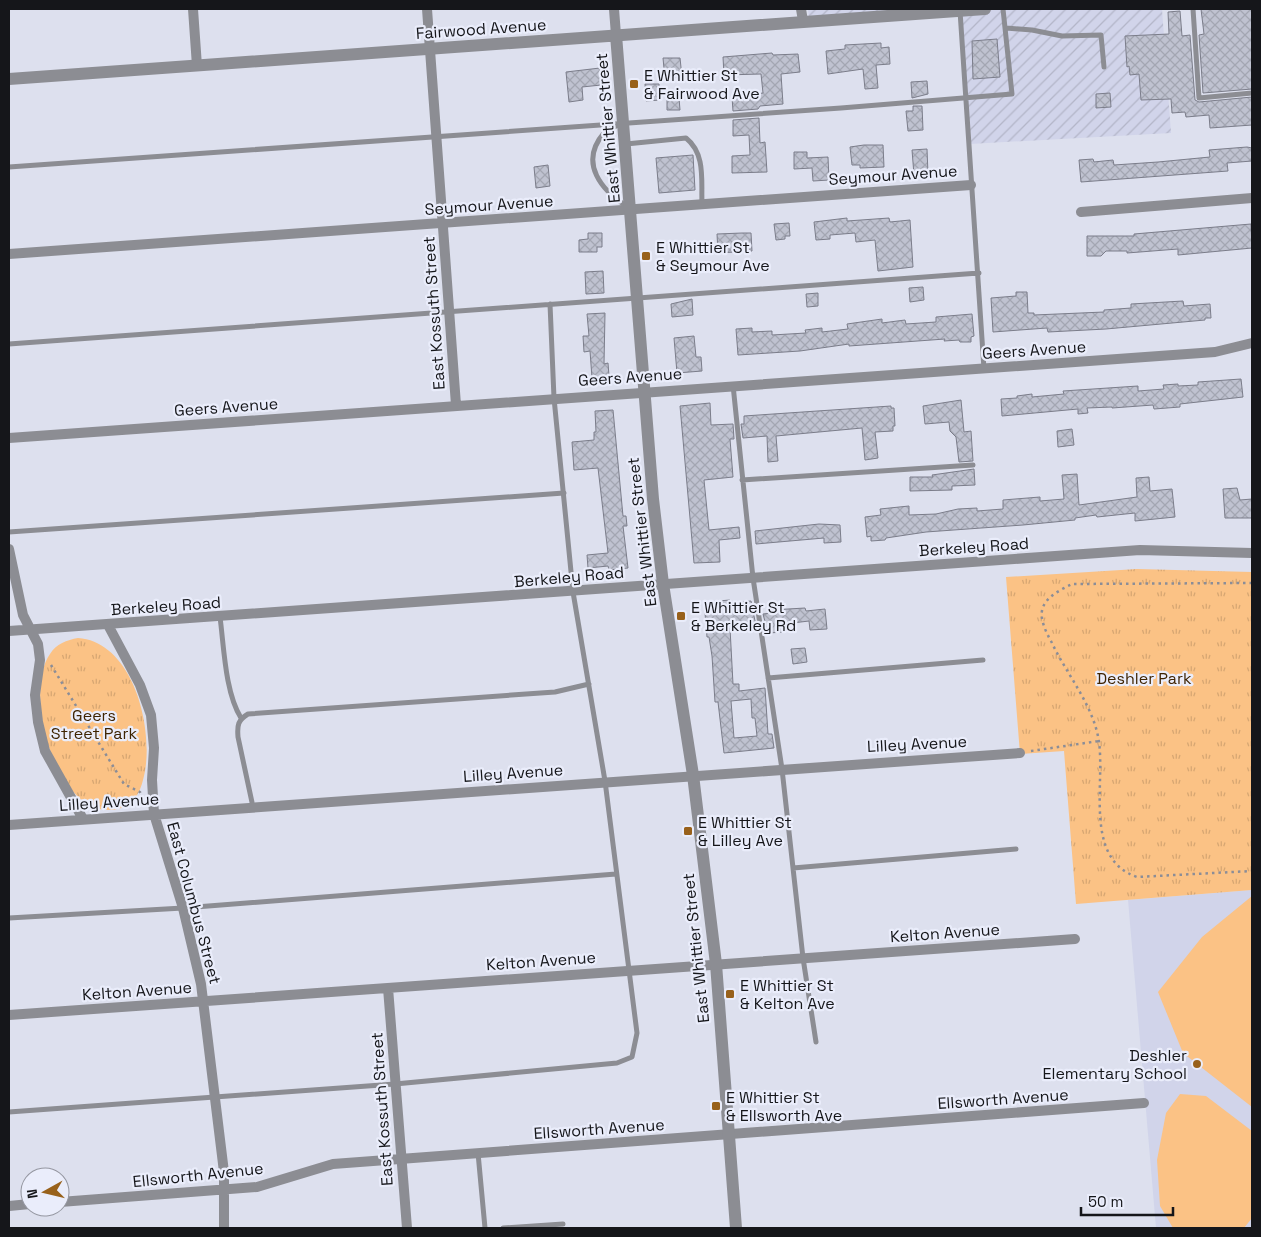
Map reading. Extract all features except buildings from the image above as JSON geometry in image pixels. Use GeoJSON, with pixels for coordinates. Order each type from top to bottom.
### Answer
{"type":"FeatureCollection","features":[{"type":"Feature","properties":{"kind":"street"},"geometry":{"type":"LineString","coordinates":[[193,9],[197,66]]}},
{"type":"Feature","properties":{"kind":"street","name":"East Kossuth Street"},"geometry":{"type":"LineString","coordinates":[[427,9],[456,405]]}},
{"type":"Feature","properties":{"kind":"street","name":"East Whittier Street"},"geometry":{"type":"LineString","coordinates":[[614,9],[644,391],[663,584],[694,775],[716,964],[736,1228]]}},
{"type":"Feature","properties":{"kind":"street","name":"Fairwood Avenue"},"geometry":{"type":"LineString","coordinates":[[9,79],[616,35],[802,15],[985,9]]}},
{"type":"Feature","properties":{"kind":"street","name":"Seymour Avenue"},"geometry":{"type":"LineString","coordinates":[[9,254],[971,185]]}},
{"type":"Feature","properties":{"kind":"street"},"geometry":{"type":"LineString","coordinates":[[1081,212],[1252,198]]}},
{"type":"Feature","properties":{"kind":"street","name":"Geers Avenue"},"geometry":{"type":"LineString","coordinates":[[9,438],[644,391],[1215,352],[1252,343]]}},
{"type":"Feature","properties":{"kind":"street"},"geometry":{"type":"LineString","coordinates":[[9,549],[23,615],[38,644],[40,660],[35,695],[42,742],[82,819]]}},
{"type":"Feature","properties":{"kind":"street","name":"Berkeley Road"},"geometry":{"type":"LineString","coordinates":[[9,631],[1140,550],[1252,553]]}},
{"type":"Feature","properties":{"kind":"street","name":"East Columbus Street"},"geometry":{"type":"LineString","coordinates":[[108,625],[140,685],[151,715],[154,748],[152,780],[154,814],[183,908],[204,1001],[216,1097],[224,1190],[224,1228]]}},
{"type":"Feature","properties":{"kind":"street","name":"Lilley Avenue"},"geometry":{"type":"LineString","coordinates":[[9,825],[782,768],[1020,753]]}},
{"type":"Feature","properties":{"kind":"street","name":"Kelton Avenue"},"geometry":{"type":"LineString","coordinates":[[9,1015],[1076,939]]}},
{"type":"Feature","properties":{"kind":"street","name":"East Kossuth Street"},"geometry":{"type":"LineString","coordinates":[[388,988],[407,1228]]}},
{"type":"Feature","properties":{"kind":"street","name":"Ellsworth Avenue"},"geometry":{"type":"LineString","coordinates":[[70,1201],[224,1190],[267,1184],[333,1164],[1144,1103]]}},
{"type":"Feature","properties":{"kind":"lane"},"geometry":{"type":"LineString","coordinates":[[9,167],[966,99],[1012,94],[1003,9]]}},
{"type":"Feature","properties":{"kind":"lane"},"geometry":{"type":"LineString","coordinates":[[1193,9],[1199,98],[1252,93]]}},
{"type":"Feature","properties":{"kind":"lane"},"geometry":{"type":"LineString","coordinates":[[960,10],[984,369]]}},
{"type":"Feature","properties":{"kind":"lane"},"geometry":{"type":"LineString","coordinates":[[1006,28],[1032,30],[1062,36],[1101,35],[1104,67]]}},
{"type":"Feature","properties":{"kind":"lane"},"geometry":{"type":"LineString","coordinates":[[624,122],[604,133],[593,154],[595,177],[610,196],[631,209]]}},
{"type":"Feature","properties":{"kind":"lane"},"geometry":{"type":"LineString","coordinates":[[625,144],[686,138],[694,144],[700,159],[702,204]]}},
{"type":"Feature","properties":{"kind":"lane"},"geometry":{"type":"LineString","coordinates":[[9,344],[449,314],[638,297],[979,273]]}},
{"type":"Feature","properties":{"kind":"lane"},"geometry":{"type":"LineString","coordinates":[[9,1112],[396,1084],[617,1063],[632,1057],[637,1033],[605,781],[573,592],[554,398],[550,304]]}},
{"type":"Feature","properties":{"kind":"lane"},"geometry":{"type":"LineString","coordinates":[[733,385],[753,578],[782,768],[803,958],[816,1042]]}},
{"type":"Feature","properties":{"kind":"lane"},"geometry":{"type":"LineString","coordinates":[[742,480],[973,465]]}},
{"type":"Feature","properties":{"kind":"lane"},"geometry":{"type":"LineString","coordinates":[[9,532],[564,493]]}},
{"type":"Feature","properties":{"kind":"lane"},"geometry":{"type":"LineString","coordinates":[[220,617],[231,691],[236,710],[241,718]]}},
{"type":"Feature","properties":{"kind":"lane"},"geometry":{"type":"LineString","coordinates":[[768,678],[983,660]]}},
{"type":"Feature","properties":{"kind":"lane"},"geometry":{"type":"LineString","coordinates":[[253,807],[237,725],[241,718],[248,714],[554,692],[589,684]]}},
{"type":"Feature","properties":{"kind":"lane"},"geometry":{"type":"LineString","coordinates":[[793,868],[1016,849]]}},
{"type":"Feature","properties":{"kind":"lane"},"geometry":{"type":"LineString","coordinates":[[9,918],[183,908],[616,874]]}},
{"type":"Feature","properties":{"kind":"lane"},"geometry":{"type":"LineString","coordinates":[[478,1153],[485,1228]]}},
{"type":"Feature","properties":{"kind":"lane"},"geometry":{"type":"LineString","coordinates":[[503,1228],[563,1224]]}},
{"type":"Feature","properties":{"kind":"path"},"geometry":{"type":"LineString","coordinates":[[1252,583],[1091,582],[1072,584],[1055,592],[1044,604],[1041,618],[1063,666],[1081,694],[1094,724],[1099,742],[1102,838],[1107,854],[1124,873],[1137,877],[1252,871]]}},
{"type":"Feature","properties":{"kind":"path"},"geometry":{"type":"LineString","coordinates":[[38,644],[124,784],[140,792],[154,814]]}},
{"type":"Feature","properties":{"kind":"path"},"geometry":{"type":"LineString","coordinates":[[1020,753],[1045,747],[1099,742]]}},
{"type":"Feature","properties":{"kind":"shaded area"},"geometry":{"type":"Polygon","coordinates":[[[808,9],[960,9],[809,19],[808,9]]]}},
{"type":"Feature","properties":{"kind":"shaded area"},"geometry":{"type":"Polygon","coordinates":[[[961,9],[1162,9],[1171,133],[970,144],[961,9]]]}},
{"type":"Feature","properties":{"kind":"shaded area","name":"Deshler Elementary School"},"geometry":{"type":"Polygon","coordinates":[[[1252,890],[1252,1228],[1156,1228],[1128,900],[1252,890]]]}},
{"type":"Feature","properties":{"kind":"green space","name":"Deshler Park"},"geometry":{"type":"Polygon","coordinates":[[[1137,569],[1252,572],[1252,890],[1076,904],[1064,751],[1020,754],[1006,577],[1137,569]]]}},
{"type":"Feature","properties":{"kind":"green space","name":"Geers Street Park"},"geometry":{"type":"Polygon","coordinates":[[[78,638],[98,643],[114,655],[127,673],[137,693],[143,716],[146,761],[143,780],[135,797],[129,804],[121,808],[99,809],[80,798],[64,779],[51,754],[43,726],[40,698],[42,673],[50,654],[55,648],[66,641],[78,638]]]}},
{"type":"Feature","properties":{"kind":"green space"},"geometry":{"type":"Polygon","coordinates":[[[1252,896],[1252,1107],[1183,1053],[1158,992],[1202,937],[1252,896]]]}},
{"type":"Feature","properties":{"kind":"green space"},"geometry":{"type":"Polygon","coordinates":[[[1180,1094],[1206,1096],[1252,1131],[1252,1218],[1244,1228],[1173,1228],[1160,1206],[1157,1160],[1166,1113],[1180,1094]]]}},
{"type":"Feature","properties":{"kind":"place","name":"E Whittier St & Fairwood Ave"},"geometry":{"type":"Point","coordinates":[634,84]}},
{"type":"Feature","properties":{"kind":"place","name":"E Whittier St & Seymour Ave"},"geometry":{"type":"Point","coordinates":[646,256]}},
{"type":"Feature","properties":{"kind":"place","name":"E Whittier St & Berkeley Rd"},"geometry":{"type":"Point","coordinates":[681,616]}},
{"type":"Feature","properties":{"kind":"place","name":"E Whittier St & Lilley Ave"},"geometry":{"type":"Point","coordinates":[688,831]}},
{"type":"Feature","properties":{"kind":"place","name":"E Whittier St & Kelton Ave"},"geometry":{"type":"Point","coordinates":[730,994]}},
{"type":"Feature","properties":{"kind":"place","name":"Deshler Elementary School"},"geometry":{"type":"Point","coordinates":[1197,1064]}},
{"type":"Feature","properties":{"kind":"place","name":"E Whittier St & Ellsworth Ave"},"geometry":{"type":"Point","coordinates":[716,1106]}}]}
